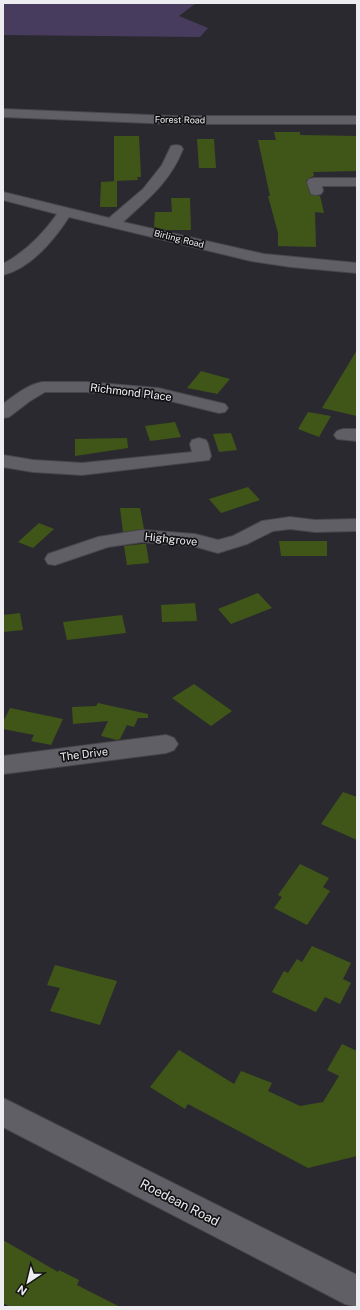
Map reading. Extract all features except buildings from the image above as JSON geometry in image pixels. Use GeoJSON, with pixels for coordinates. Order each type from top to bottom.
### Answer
{"type":"FeatureCollection","features":[{"type":"Feature","properties":{"kind":"street","name":"Forest Road"},"geometry":{"type":"LineString","coordinates":[[3,113],[173,120],[357,120]]}},
{"type":"Feature","properties":{"kind":"street"},"geometry":{"type":"LineString","coordinates":[[112,223],[148,192],[169,166],[176,149]]}},
{"type":"Feature","properties":{"kind":"street"},"geometry":{"type":"LineString","coordinates":[[316,191],[314,182],[357,182]]}},
{"type":"Feature","properties":{"kind":"street","name":"Birling Road"},"geometry":{"type":"LineString","coordinates":[[3,196],[186,242],[252,256],[308,264],[357,268]]}},
{"type":"Feature","properties":{"kind":"street"},"geometry":{"type":"LineString","coordinates":[[3,270],[31,253],[43,242],[66,211]]}},
{"type":"Feature","properties":{"kind":"street","name":"Richmond Place"},"geometry":{"type":"LineString","coordinates":[[3,413],[39,383],[158,394],[219,408]]}},
{"type":"Feature","properties":{"kind":"street"},"geometry":{"type":"LineString","coordinates":[[3,461],[33,466],[82,469],[202,456],[199,444]]}},
{"type":"Feature","properties":{"kind":"street","name":"Highgrove"},"geometry":{"type":"LineString","coordinates":[[55,559],[105,541],[142,536],[195,540],[218,547],[240,540],[269,525],[290,523],[315,526],[357,525]]}},
{"type":"Feature","properties":{"kind":"street","name":"The Drive"},"geometry":{"type":"LineString","coordinates":[[3,764],[166,744]]}},
{"type":"Feature","properties":{"kind":"street","name":"Roedean Road"},"geometry":{"type":"LineString","coordinates":[[3,1112],[357,1292]]}},
{"type":"Feature","properties":{"kind":"shaded area"},"geometry":{"type":"Polygon","coordinates":[[[196,3],[179,16],[208,28],[200,37],[3,35],[3,4],[196,3]]]}}]}
